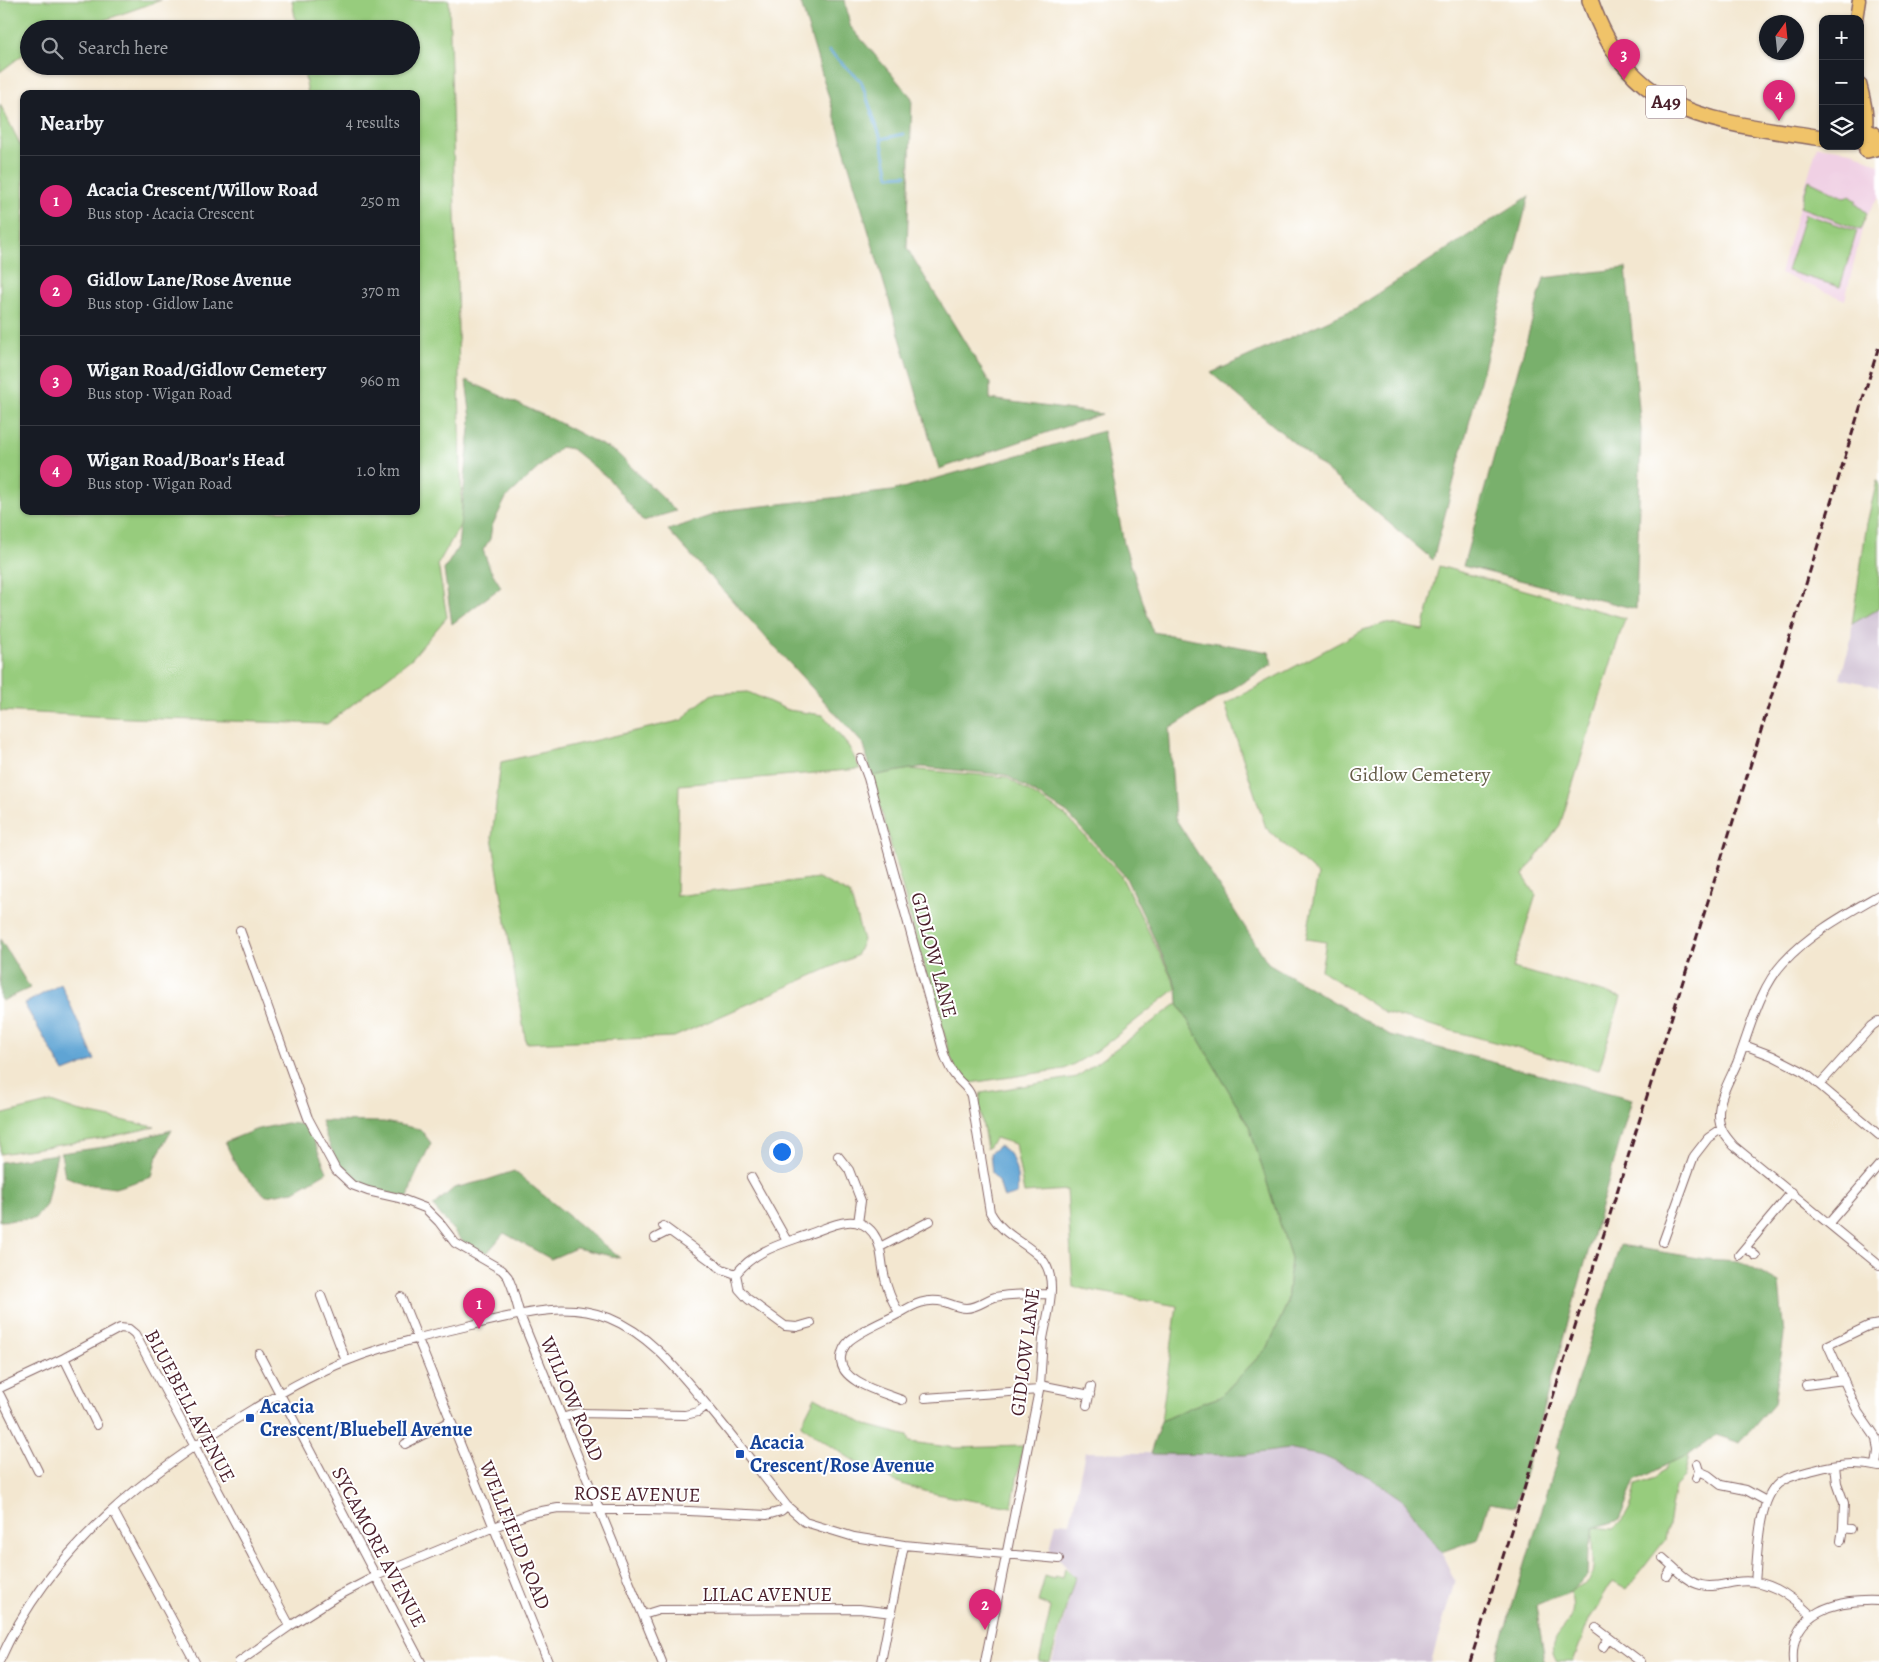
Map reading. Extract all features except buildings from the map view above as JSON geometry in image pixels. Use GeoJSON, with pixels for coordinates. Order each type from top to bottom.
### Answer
{"type":"FeatureCollection","features":[{"type":"Feature","properties":{"kind":"highway","name":"A49"},"geometry":{"type":"LineString","coordinates":[[1590,0],[1606,38],[1620,59],[1639,79],[1665,101],[1710,119],[1741,126],[1819,137]]}},
{"type":"Feature","properties":{"kind":"main road"},"geometry":{"type":"LineString","coordinates":[[1857,15],[1859,0]]}},
{"type":"Feature","properties":{"kind":"main road"},"geometry":{"type":"LineString","coordinates":[[1864,98],[1867,142]]}},
{"type":"Feature","properties":{"kind":"street","name":"GIDLOW LANE"},"geometry":{"type":"LineString","coordinates":[[861,759],[868,778],[944,1054],[956,1078],[969,1089],[971,1096],[990,1212],[996,1223],[1003,1230],[1040,1257],[1049,1273],[1050,1294],[1043,1341],[1040,1387],[985,1662]]}},
{"type":"Feature","properties":{"kind":"street"},"geometry":{"type":"LineString","coordinates":[[1879,895],[1814,936],[1783,963],[1770,982],[1720,1107],[1719,1117],[1721,1129],[1734,1146],[1879,1265]]}},
{"type":"Feature","properties":{"kind":"street","name":"WILLOW ROAD"},"geometry":{"type":"LineString","coordinates":[[240,930],[308,1118],[336,1170],[352,1185],[368,1191],[399,1198],[425,1208],[456,1243],[502,1270],[508,1277],[520,1315],[662,1662]]}},
{"type":"Feature","properties":{"kind":"street"},"geometry":{"type":"LineString","coordinates":[[1820,1084],[1879,1021]]}},
{"type":"Feature","properties":{"kind":"street"},"geometry":{"type":"LineString","coordinates":[[1744,1045],[1795,1066],[1820,1084],[1879,1135]]}},
{"type":"Feature","properties":{"kind":"street"},"geometry":{"type":"LineString","coordinates":[[1663,1242],[1694,1156],[1708,1138],[1721,1129]]}},
{"type":"Feature","properties":{"kind":"street"},"geometry":{"type":"LineString","coordinates":[[838,1156],[849,1170],[861,1201],[858,1223]]}},
{"type":"Feature","properties":{"kind":"street"},"geometry":{"type":"LineString","coordinates":[[1829,1223],[1879,1165]]}},
{"type":"Feature","properties":{"kind":"street"},"geometry":{"type":"LineString","coordinates":[[751,1177],[787,1241]]}},
{"type":"Feature","properties":{"kind":"street"},"geometry":{"type":"LineString","coordinates":[[1739,1255],[1792,1192]]}},
{"type":"Feature","properties":{"kind":"street"},"geometry":{"type":"LineString","coordinates":[[880,1247],[930,1221]]}},
{"type":"Feature","properties":{"kind":"street"},"geometry":{"type":"LineString","coordinates":[[736,1274],[751,1258],[764,1250],[841,1222],[858,1223],[872,1232],[880,1247],[884,1276],[890,1294],[900,1313]]}},
{"type":"Feature","properties":{"kind":"street"},"geometry":{"type":"LineString","coordinates":[[655,1238],[666,1228],[722,1269],[736,1274]]}},
{"type":"Feature","properties":{"kind":"street"},"geometry":{"type":"LineString","coordinates":[[1746,1248],[1756,1256]]}},
{"type":"Feature","properties":{"kind":"street"},"geometry":{"type":"LineString","coordinates":[[736,1274],[739,1289],[748,1299],[785,1326],[797,1327],[811,1323]]}},
{"type":"Feature","properties":{"kind":"street"},"geometry":{"type":"LineString","coordinates":[[902,1400],[863,1385],[842,1370],[840,1360],[842,1349],[850,1340],[915,1304],[930,1300],[967,1308],[1002,1296],[1050,1294]]}},
{"type":"Feature","properties":{"kind":"street"},"geometry":{"type":"LineString","coordinates":[[320,1296],[346,1361]]}},
{"type":"Feature","properties":{"kind":"street","name":"WELLFIELD ROAD"},"geometry":{"type":"LineString","coordinates":[[401,1298],[548,1662]]}},
{"type":"Feature","properties":{"kind":"street"},"geometry":{"type":"LineString","coordinates":[[0,1660],[39,1593],[69,1554],[113,1510],[169,1462],[280,1393],[346,1361],[416,1337],[546,1309],[570,1309],[596,1314],[623,1324],[646,1340],[664,1356],[707,1405],[787,1506],[804,1522],[854,1537],[904,1544],[1059,1559]]}},
{"type":"Feature","properties":{"kind":"street"},"geometry":{"type":"LineString","coordinates":[[1755,1582],[1762,1519],[1766,1501],[1774,1488],[1786,1479],[1818,1469],[1848,1464],[1878,1467],[1876,1438],[1862,1420],[1828,1345],[1868,1326],[1879,1324]]}},
{"type":"Feature","properties":{"kind":"street","name":"BLUEBELL AVENUE"},"geometry":{"type":"LineString","coordinates":[[0,1388],[64,1358],[120,1328],[129,1329],[135,1334],[290,1626]]}},
{"type":"Feature","properties":{"kind":"street","name":"SYCAMORE AVENUE"},"geometry":{"type":"LineString","coordinates":[[259,1354],[421,1662]]}},
{"type":"Feature","properties":{"kind":"street"},"geometry":{"type":"LineString","coordinates":[[64,1358],[97,1425]]}},
{"type":"Feature","properties":{"kind":"street"},"geometry":{"type":"LineString","coordinates":[[1806,1385],[1844,1380]]}},
{"type":"Feature","properties":{"kind":"street"},"geometry":{"type":"LineString","coordinates":[[925,1398],[1040,1387],[1091,1391],[1087,1405]]}},
{"type":"Feature","properties":{"kind":"street"},"geometry":{"type":"LineString","coordinates":[[0,1395],[38,1471]]}},
{"type":"Feature","properties":{"kind":"street"},"geometry":{"type":"LineString","coordinates":[[562,1418],[578,1412],[685,1415],[698,1412],[707,1405]]}},
{"type":"Feature","properties":{"kind":"street"},"geometry":{"type":"LineString","coordinates":[[405,1444],[450,1421]]}},
{"type":"Feature","properties":{"kind":"street"},"geometry":{"type":"LineString","coordinates":[[1835,1466],[1837,1483],[1844,1503],[1847,1529],[1841,1541]]}},
{"type":"Feature","properties":{"kind":"street"},"geometry":{"type":"LineString","coordinates":[[1697,1471],[1708,1475],[1721,1485],[1746,1490],[1766,1501]]}},
{"type":"Feature","properties":{"kind":"street","name":"ROSE AVENUE"},"geometry":{"type":"LineString","coordinates":[[239,1662],[334,1598],[376,1576],[494,1527],[531,1514],[558,1508],[767,1515],[781,1511],[787,1506]]}},
{"type":"Feature","properties":{"kind":"street"},"geometry":{"type":"LineString","coordinates":[[113,1510],[196,1662]]}},
{"type":"Feature","properties":{"kind":"street"},"geometry":{"type":"LineString","coordinates":[[881,1662],[904,1544]]}},
{"type":"Feature","properties":{"kind":"street"},"geometry":{"type":"LineString","coordinates":[[1663,1558],[1686,1577],[1700,1585],[1715,1586],[1743,1581],[1769,1585],[1787,1593],[1811,1615]]}},
{"type":"Feature","properties":{"kind":"street"},"geometry":{"type":"LineString","coordinates":[[1667,1576],[1673,1566]]}},
{"type":"Feature","properties":{"kind":"street"},"geometry":{"type":"LineString","coordinates":[[1790,1662],[1792,1646],[1800,1628],[1811,1615],[1834,1605],[1879,1601]]}},
{"type":"Feature","properties":{"kind":"street","name":"LILAC AVENUE"},"geometry":{"type":"LineString","coordinates":[[643,1615],[659,1610],[859,1609],[892,1613]]}},
{"type":"Feature","properties":{"kind":"street"},"geometry":{"type":"LineString","coordinates":[[1596,1628],[1641,1662]]}},
{"type":"Feature","properties":{"kind":"street"},"geometry":{"type":"LineString","coordinates":[[1603,1647],[1609,1638]]}},
{"type":"Feature","properties":{"kind":"shaded area"},"geometry":{"type":"Polygon","coordinates":[[[1817,146],[1819,146],[1819,150],[1852,151],[1879,165],[1879,197],[1865,217],[1845,300],[1780,273],[1817,146]]]}},
{"type":"Feature","properties":{"kind":"shaded area"},"geometry":{"type":"Polygon","coordinates":[[[1879,608],[1879,687],[1840,678],[1851,641],[1852,624],[1879,608]]]}},
{"type":"Feature","properties":{"kind":"shaded area"},"geometry":{"type":"Polygon","coordinates":[[[1288,1449],[1323,1456],[1369,1477],[1404,1501],[1441,1552],[1455,1581],[1431,1662],[1052,1662],[1075,1577],[1059,1559],[1049,1554],[1056,1522],[1070,1523],[1085,1452],[1244,1455],[1288,1449]]]}},
{"type":"Feature","properties":{"kind":"green space"},"geometry":{"type":"Polygon","coordinates":[[[0,0],[161,0],[104,20],[20,20],[20,57],[0,72],[0,0]]]}},
{"type":"Feature","properties":{"kind":"green space"},"geometry":{"type":"Polygon","coordinates":[[[292,0],[449,0],[462,522],[438,564],[447,617],[412,658],[327,724],[129,718],[0,711],[0,104],[20,144],[20,515],[420,515],[420,90],[307,90],[305,75],[420,75],[420,20],[295,20],[292,0]]]}},
{"type":"Feature","properties":{"kind":"green space"},"geometry":{"type":"Polygon","coordinates":[[[800,0],[845,0],[850,26],[912,98],[907,248],[990,383],[990,399],[1102,414],[939,469],[800,0]]]}},
{"type":"Feature","properties":{"kind":"green space"},"geometry":{"type":"Polygon","coordinates":[[[1809,180],[1844,197],[1850,196],[1857,201],[1855,203],[1867,213],[1860,230],[1800,207],[1809,180]]]}},
{"type":"Feature","properties":{"kind":"green space"},"geometry":{"type":"Polygon","coordinates":[[[1529,196],[1433,560],[1211,373],[1356,308],[1529,196]]]}},
{"type":"Feature","properties":{"kind":"green space"},"geometry":{"type":"Polygon","coordinates":[[[1805,214],[1857,231],[1840,287],[1787,271],[1805,214]]]}},
{"type":"Feature","properties":{"kind":"green space"},"geometry":{"type":"Polygon","coordinates":[[[1626,268],[1641,430],[1636,609],[1463,566],[1544,278],[1626,268]]]}},
{"type":"Feature","properties":{"kind":"green space"},"geometry":{"type":"Polygon","coordinates":[[[466,380],[554,420],[617,453],[676,511],[643,521],[608,478],[572,449],[561,447],[506,498],[492,526],[490,539],[483,550],[490,569],[501,587],[452,624],[444,570],[458,547],[471,419],[466,380]]]}},
{"type":"Feature","properties":{"kind":"green space"},"geometry":{"type":"Polygon","coordinates":[[[1103,431],[1124,544],[1153,632],[1269,652],[1272,664],[1169,729],[1175,818],[1268,963],[1390,1035],[1632,1099],[1515,1507],[1489,1503],[1478,1539],[1441,1552],[1404,1501],[1369,1477],[1323,1456],[1288,1449],[1244,1455],[1150,1454],[1161,1421],[1191,1407],[1220,1397],[1268,1347],[1287,1304],[1291,1258],[1249,1126],[1178,1003],[1177,987],[1125,876],[1067,813],[1006,775],[922,767],[872,776],[864,745],[668,530],[728,510],[892,491],[1103,431]]]}},
{"type":"Feature","properties":{"kind":"green space"},"geometry":{"type":"Polygon","coordinates":[[[1877,481],[1879,482],[1879,608],[1852,624],[1867,523],[1877,481]]]}},
{"type":"Feature","properties":{"kind":"green space","name":"Gidlow Cemetery"},"geometry":{"type":"Polygon","coordinates":[[[1439,566],[1625,618],[1560,825],[1523,875],[1536,895],[1513,968],[1621,997],[1599,1070],[1385,1013],[1321,970],[1326,942],[1306,939],[1318,875],[1266,828],[1225,704],[1363,630],[1386,623],[1423,630],[1439,566]]]}},
{"type":"Feature","properties":{"kind":"green space"},"geometry":{"type":"Polygon","coordinates":[[[748,692],[788,710],[823,715],[849,747],[860,769],[679,785],[676,896],[818,878],[850,894],[863,940],[856,956],[674,1037],[526,1043],[492,837],[501,762],[683,720],[691,710],[712,694],[748,692]]]}},
{"type":"Feature","properties":{"kind":"green space"},"geometry":{"type":"Polygon","coordinates":[[[909,769],[1006,777],[1065,815],[1120,874],[1177,988],[1097,1051],[1065,1069],[970,1083],[959,1076],[951,1058],[914,931],[872,776],[909,769]]]}},
{"type":"Feature","properties":{"kind":"green space"},"geometry":{"type":"Polygon","coordinates":[[[0,939],[30,988],[2,1001],[0,998],[0,939]]]}},
{"type":"Feature","properties":{"kind":"green space"},"geometry":{"type":"Polygon","coordinates":[[[1178,1003],[1249,1126],[1291,1258],[1287,1304],[1268,1347],[1220,1397],[1191,1407],[1161,1421],[1177,1306],[1073,1287],[1067,1190],[1024,1193],[1015,1144],[995,1138],[987,1149],[979,1104],[981,1093],[1077,1077],[1178,1003]]]}},
{"type":"Feature","properties":{"kind":"green space"},"geometry":{"type":"Polygon","coordinates":[[[51,1102],[77,1111],[155,1127],[105,1138],[0,1154],[0,1115],[51,1102]]]}},
{"type":"Feature","properties":{"kind":"green space"},"geometry":{"type":"Polygon","coordinates":[[[321,1121],[384,1122],[420,1129],[431,1143],[413,1181],[408,1198],[366,1186],[347,1174],[333,1152],[321,1121]]]}},
{"type":"Feature","properties":{"kind":"green space"},"geometry":{"type":"Polygon","coordinates":[[[286,1123],[307,1125],[327,1172],[294,1191],[266,1196],[239,1171],[225,1142],[255,1130],[286,1123]]]}},
{"type":"Feature","properties":{"kind":"green space"},"geometry":{"type":"Polygon","coordinates":[[[172,1130],[157,1156],[152,1177],[115,1188],[85,1184],[65,1176],[61,1153],[110,1146],[172,1130]]]}},
{"type":"Feature","properties":{"kind":"green space"},"geometry":{"type":"Polygon","coordinates":[[[57,1154],[46,1205],[34,1219],[0,1221],[0,1162],[57,1154]]]}},
{"type":"Feature","properties":{"kind":"green space"},"geometry":{"type":"Polygon","coordinates":[[[514,1171],[620,1258],[576,1248],[551,1259],[504,1233],[487,1253],[463,1242],[433,1206],[454,1188],[514,1171]]]}},
{"type":"Feature","properties":{"kind":"green space"},"geometry":{"type":"Polygon","coordinates":[[[1620,1245],[1704,1259],[1739,1261],[1779,1283],[1784,1335],[1774,1403],[1740,1443],[1716,1435],[1689,1455],[1635,1481],[1619,1520],[1594,1528],[1588,1549],[1587,1576],[1570,1592],[1536,1606],[1544,1655],[1543,1662],[1495,1662],[1560,1451],[1557,1447],[1620,1245]]]}},
{"type":"Feature","properties":{"kind":"green space"},"geometry":{"type":"Polygon","coordinates":[[[815,1397],[866,1425],[908,1436],[910,1442],[956,1448],[1023,1446],[1012,1507],[921,1490],[868,1469],[801,1425],[815,1397]]]}},
{"type":"Feature","properties":{"kind":"green space"},"geometry":{"type":"Polygon","coordinates":[[[1689,1455],[1684,1478],[1675,1487],[1665,1540],[1627,1589],[1613,1581],[1589,1620],[1573,1662],[1557,1662],[1552,1648],[1556,1637],[1572,1613],[1573,1607],[1570,1592],[1588,1581],[1592,1574],[1592,1533],[1594,1527],[1613,1529],[1629,1510],[1634,1498],[1636,1485],[1655,1478],[1669,1463],[1689,1455]]]}},
{"type":"Feature","properties":{"kind":"green space"},"geometry":{"type":"Polygon","coordinates":[[[1065,1568],[1075,1577],[1050,1662],[1039,1662],[1051,1607],[1038,1602],[1045,1576],[1054,1579],[1055,1576],[1063,1578],[1065,1568]]]}},
{"type":"Feature","properties":{"kind":"water"},"geometry":{"type":"Polygon","coordinates":[[[61,984],[95,1060],[64,1072],[24,1004],[61,984]]]}},
{"type":"Feature","properties":{"kind":"water"},"geometry":{"type":"Polygon","coordinates":[[[999,1146],[1005,1149],[1013,1160],[1017,1174],[1017,1194],[1004,1198],[999,1182],[992,1173],[990,1153],[999,1146]]]}},
{"type":"Feature","properties":{"kind":"waterway"},"geometry":{"type":"LineString","coordinates":[[829,51],[861,81],[881,139],[889,176],[906,175]]}},
{"type":"Feature","properties":{"kind":"waterway"},"geometry":{"type":"LineString","coordinates":[[881,139],[903,134]]}},
{"type":"Feature","properties":{"kind":"railway"},"geometry":{"type":"LineString","coordinates":[[1470,1662],[1744,786],[1879,346]]}},
{"type":"Feature","properties":{"kind":"place","name":"Wigan Road/Gidlow Cemetery"},"geometry":{"type":"Point","coordinates":[1624,80]}},
{"type":"Feature","properties":{"kind":"place","name":"Wigan Road/Boar's Head"},"geometry":{"type":"Point","coordinates":[1779,121]}},
{"type":"Feature","properties":{"kind":"place","name":"Acacia Crescent/Willow Road"},"geometry":{"type":"Point","coordinates":[479,1329]}},
{"type":"Feature","properties":{"kind":"place","name":"Acacia Crescent/Bluebell Avenue"},"geometry":{"type":"Point","coordinates":[250,1418]}},
{"type":"Feature","properties":{"kind":"place","name":"Acacia Crescent/Rose Avenue"},"geometry":{"type":"Point","coordinates":[740,1454]}},
{"type":"Feature","properties":{"kind":"place","name":"Gidlow Lane/Rose Avenue"},"geometry":{"type":"Point","coordinates":[985,1630]}}]}
